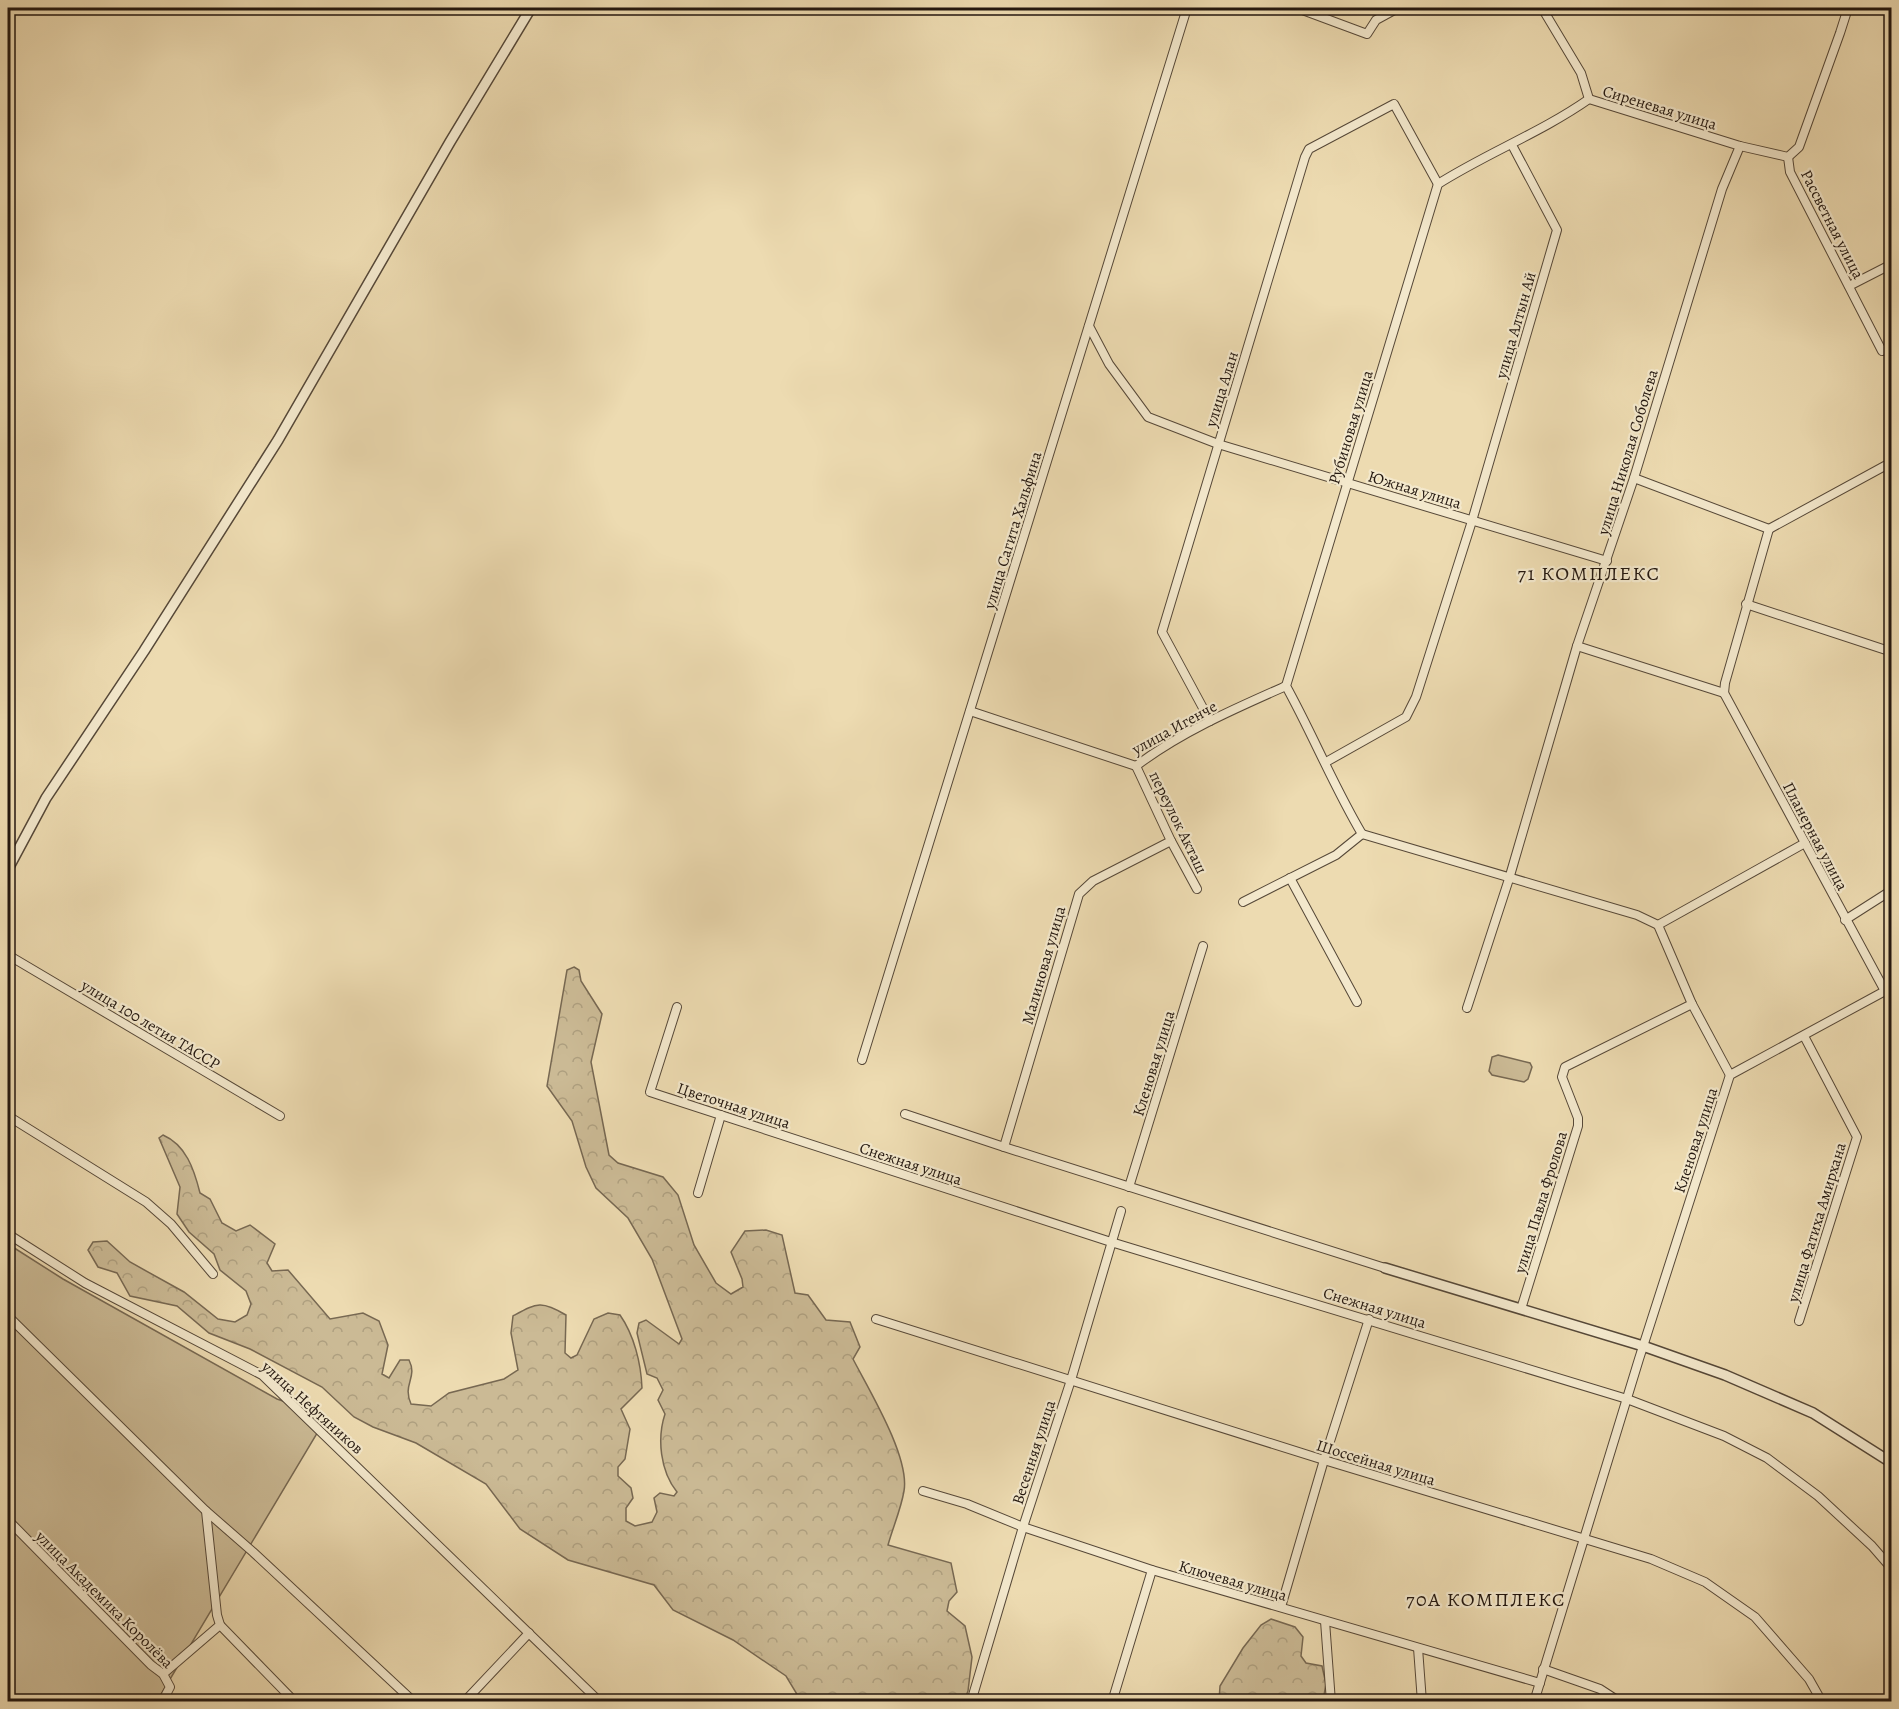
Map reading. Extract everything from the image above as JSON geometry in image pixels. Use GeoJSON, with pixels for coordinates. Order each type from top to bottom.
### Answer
{"type":"FeatureCollection","features":[{"type":"Feature","properties":{"kind":"street"},"geometry":{"type":"LineString","coordinates":[[8,869],[46,798],[144,651],[278,440],[311,379],[358,304],[450,142],[531,8]]}},
{"type":"Feature","properties":{"kind":"street","name":"улица Сагита Хальфина"},"geometry":{"type":"LineString","coordinates":[[862,1060],[1187,8]]}},
{"type":"Feature","properties":{"kind":"street"},"geometry":{"type":"LineString","coordinates":[[1297,8],[1367,34],[1376,20],[1398,8]]}},
{"type":"Feature","properties":{"kind":"street","name":"Сиреневая улица"},"geometry":{"type":"LineString","coordinates":[[1542,8],[1581,73],[1589,99],[1740,146],[1788,157]]}},
{"type":"Feature","properties":{"kind":"street","name":"Рассветная улица"},"geometry":{"type":"LineString","coordinates":[[1848,8],[1799,147],[1788,157],[1790,172],[1882,351]]}},
{"type":"Feature","properties":{"kind":"street"},"geometry":{"type":"LineString","coordinates":[[1437,184],[1564,117],[1589,99]]}},
{"type":"Feature","properties":{"kind":"street","name":"улица Алан"},"geometry":{"type":"LineString","coordinates":[[1210,721],[1162,632],[1305,157],[1309,149],[1394,104],[1437,184]]}},
{"type":"Feature","properties":{"kind":"street","name":"улица Алтын Ай"},"geometry":{"type":"LineString","coordinates":[[1326,762],[1406,717],[1416,697],[1472,521],[1557,230],[1512,145]]}},
{"type":"Feature","properties":{"kind":"street","name":"улица Николая Соболева"},"geometry":{"type":"LineString","coordinates":[[1467,1008],[1509,879],[1577,646],[1634,477],[1722,189],[1740,146]]}},
{"type":"Feature","properties":{"kind":"street","name":"Рубиновая улица"},"geometry":{"type":"LineString","coordinates":[[1286,686],[1437,184]]}},
{"type":"Feature","properties":{"kind":"street"},"geometry":{"type":"LineString","coordinates":[[1849,286],[1892,264]]}},
{"type":"Feature","properties":{"kind":"street","name":"Южная улица"},"geometry":{"type":"LineString","coordinates":[[1089,326],[1109,364],[1148,417],[1218,444],[1607,561]]}},
{"type":"Feature","properties":{"kind":"street"},"geometry":{"type":"LineString","coordinates":[[1577,646],[1724,693],[1746,604],[1769,529],[1892,462]]}},
{"type":"Feature","properties":{"kind":"street"},"geometry":{"type":"LineString","coordinates":[[1634,477],[1769,529]]}},
{"type":"Feature","properties":{"kind":"street"},"geometry":{"type":"LineString","coordinates":[[1746,604],[1892,652]]}},
{"type":"Feature","properties":{"kind":"street"},"geometry":{"type":"LineString","coordinates":[[1286,686],[1326,762],[1348,811],[1362,834],[1636,915],[1658,925],[1692,1004],[1730,1075]]}},
{"type":"Feature","properties":{"kind":"street","name":"улица Игенче"},"geometry":{"type":"LineString","coordinates":[[970,711],[1136,766],[1155,752],[1210,721],[1286,686]]}},
{"type":"Feature","properties":{"kind":"street","name":"Планерная улица"},"geometry":{"type":"LineString","coordinates":[[1724,693],[1845,920],[1888,992]]}},
{"type":"Feature","properties":{"kind":"street","name":"переулок Акташ"},"geometry":{"type":"LineString","coordinates":[[1136,766],[1171,841],[1197,889]]}},
{"type":"Feature","properties":{"kind":"street"},"geometry":{"type":"LineString","coordinates":[[1243,902],[1336,855],[1362,834]]}},
{"type":"Feature","properties":{"kind":"street","name":"Малиновая улица"},"geometry":{"type":"LineString","coordinates":[[1004,1147],[1079,894],[1093,881],[1171,841]]}},
{"type":"Feature","properties":{"kind":"street"},"geometry":{"type":"LineString","coordinates":[[1658,925],[1805,843]]}},
{"type":"Feature","properties":{"kind":"street"},"geometry":{"type":"LineString","coordinates":[[1290,878],[1357,1002]]}},
{"type":"Feature","properties":{"kind":"street"},"geometry":{"type":"LineString","coordinates":[[1845,920],[1892,890]]}},
{"type":"Feature","properties":{"kind":"street","name":"Кленовая улица"},"geometry":{"type":"LineString","coordinates":[[1129,1188],[1203,946]]}},
{"type":"Feature","properties":{"kind":"street","name":"улица 100 летия ТАССР"},"geometry":{"type":"LineString","coordinates":[[8,955],[280,1116]]}},
{"type":"Feature","properties":{"kind":"street","name":"Кленовая улица"},"geometry":{"type":"LineString","coordinates":[[1535,1697],[1643,1346],[1730,1075],[1888,992]]}},
{"type":"Feature","properties":{"kind":"street","name":"улица Павла Фролова"},"geometry":{"type":"LineString","coordinates":[[1521,1309],[1578,1126],[1578,1118],[1562,1077],[1565,1067],[1692,1004]]}},
{"type":"Feature","properties":{"kind":"street","name":"Цветочная улица"},"geometry":{"type":"LineString","coordinates":[[677,1007],[650,1092],[811,1144]]}},
{"type":"Feature","properties":{"kind":"street","name":"улица Фатиха Амирхана"},"geometry":{"type":"LineString","coordinates":[[1799,1322],[1857,1137],[1804,1036]]}},
{"type":"Feature","properties":{"kind":"street"},"geometry":{"type":"LineString","coordinates":[[905,1114],[1129,1188],[1643,1346],[1725,1375],[1813,1413],[1892,1462]]}},
{"type":"Feature","properties":{"kind":"street"},"geometry":{"type":"LineString","coordinates":[[698,1193],[721,1115]]}},
{"type":"Feature","properties":{"kind":"street"},"geometry":{"type":"LineString","coordinates":[[8,1116],[146,1203],[171,1224],[213,1274]]}},
{"type":"Feature","properties":{"kind":"street","name":"Снежная улица"},"geometry":{"type":"LineString","coordinates":[[811,1144],[1111,1242],[1627,1399],[1724,1436],[1767,1458],[1818,1496],[1872,1546],[1892,1569]]}},
{"type":"Feature","properties":{"kind":"street","name":"Весенняя улица"},"geometry":{"type":"LineString","coordinates":[[970,1701],[1122,1211]]}},
{"type":"Feature","properties":{"kind":"street","name":"улица Нефтяников"},"geometry":{"type":"LineString","coordinates":[[8,1234],[85,1283],[262,1375],[600,1701]]}},
{"type":"Feature","properties":{"kind":"street"},"geometry":{"type":"LineString","coordinates":[[8,1316],[206,1511],[414,1701]]}},
{"type":"Feature","properties":{"kind":"street","name":"Шоссейная улица"},"geometry":{"type":"LineString","coordinates":[[876,1319],[1324,1460],[1651,1559],[1706,1582],[1755,1617],[1809,1679],[1822,1701]]}},
{"type":"Feature","properties":{"kind":"street"},"geometry":{"type":"LineString","coordinates":[[1281,1607],[1324,1460],[1369,1319]]}},
{"type":"Feature","properties":{"kind":"street","name":"Ключевая улица"},"geometry":{"type":"LineString","coordinates":[[923,1491],[967,1504],[1023,1527],[1152,1570],[1540,1683]]}},
{"type":"Feature","properties":{"kind":"street"},"geometry":{"type":"LineString","coordinates":[[206,1511],[220,1625],[295,1701]]}},
{"type":"Feature","properties":{"kind":"street","name":"улица Академика Королёва"},"geometry":{"type":"LineString","coordinates":[[8,1520],[151,1665],[164,1674],[170,1687],[162,1701]]}},
{"type":"Feature","properties":{"kind":"street"},"geometry":{"type":"LineString","coordinates":[[1112,1701],[1152,1570]]}},
{"type":"Feature","properties":{"kind":"street"},"geometry":{"type":"LineString","coordinates":[[1325,1621],[1331,1701]]}},
{"type":"Feature","properties":{"kind":"street"},"geometry":{"type":"LineString","coordinates":[[164,1674],[220,1625]]}},
{"type":"Feature","properties":{"kind":"street"},"geometry":{"type":"LineString","coordinates":[[464,1701],[529,1633]]}},
{"type":"Feature","properties":{"kind":"street"},"geometry":{"type":"LineString","coordinates":[[1418,1648],[1422,1701]]}},
{"type":"Feature","properties":{"kind":"street"},"geometry":{"type":"LineString","coordinates":[[1543,1669],[1600,1689],[1620,1701]]}},
{"type":"Feature","properties":{"kind":"green space"},"geometry":{"type":"Polygon","coordinates":[[[574,967],[579,970],[581,981],[602,1014],[591,1062],[609,1155],[618,1163],[663,1177],[678,1195],[694,1245],[716,1283],[731,1294],[743,1287],[731,1252],[745,1231],[766,1230],[782,1235],[795,1293],[808,1295],[826,1320],[850,1322],[860,1347],[853,1359],[895,1442],[904,1477],[903,1498],[888,1545],[951,1563],[957,1592],[949,1601],[947,1611],[965,1626],[972,1657],[968,1691],[964,1701],[801,1701],[786,1676],[733,1640],[673,1610],[654,1585],[568,1560],[520,1529],[486,1484],[416,1443],[373,1427],[354,1417],[322,1387],[250,1349],[209,1333],[177,1306],[130,1296],[117,1273],[98,1267],[88,1250],[93,1242],[107,1241],[130,1262],[184,1292],[218,1319],[235,1322],[247,1315],[251,1304],[246,1291],[220,1270],[214,1254],[189,1232],[177,1214],[180,1187],[159,1138],[163,1135],[171,1139],[183,1151],[192,1167],[200,1193],[210,1199],[222,1223],[236,1231],[250,1225],[275,1244],[267,1263],[272,1271],[288,1270],[330,1319],[363,1313],[379,1321],[388,1345],[382,1374],[389,1378],[400,1360],[409,1360],[412,1372],[408,1391],[411,1404],[431,1406],[449,1393],[504,1379],[518,1370],[511,1333],[513,1316],[528,1308],[545,1305],[566,1315],[565,1353],[571,1358],[577,1355],[594,1319],[608,1313],[620,1315],[636,1350],[642,1388],[621,1409],[630,1429],[625,1459],[618,1467],[618,1476],[631,1488],[633,1498],[626,1508],[626,1521],[635,1526],[652,1522],[657,1512],[654,1498],[660,1493],[674,1496],[677,1492],[667,1474],[662,1454],[661,1433],[665,1414],[658,1400],[663,1390],[657,1378],[647,1374],[637,1333],[639,1323],[646,1320],[679,1344],[682,1339],[652,1259],[628,1218],[596,1188],[586,1167],[572,1121],[547,1086],[567,970],[574,967]]]}},
{"type":"Feature","properties":{"kind":"green space"},"geometry":{"type":"Polygon","coordinates":[[[1498,1055],[1530,1063],[1532,1067],[1528,1079],[1524,1082],[1492,1075],[1489,1071],[1492,1057],[1498,1055]]]}},
{"type":"Feature","properties":{"kind":"green space"},"geometry":{"type":"Polygon","coordinates":[[[8,1244],[63,1279],[277,1399],[315,1412],[325,1420],[157,1701],[8,1701],[8,1244]]]}},
{"type":"Feature","properties":{"kind":"green space"},"geometry":{"type":"Polygon","coordinates":[[[1271,1619],[1295,1627],[1303,1637],[1301,1656],[1306,1663],[1322,1666],[1326,1684],[1323,1701],[1219,1701],[1220,1686],[1243,1648],[1261,1625],[1271,1619]]]}},
{"type":"Feature","properties":{"kind":"district","name":"71 КОМПЛЕКС"},"geometry":{"type":"Point","coordinates":[1589,573]}},
{"type":"Feature","properties":{"kind":"district","name":"70А КОМПЛЕКС"},"geometry":{"type":"Point","coordinates":[1486,1599]}}]}
